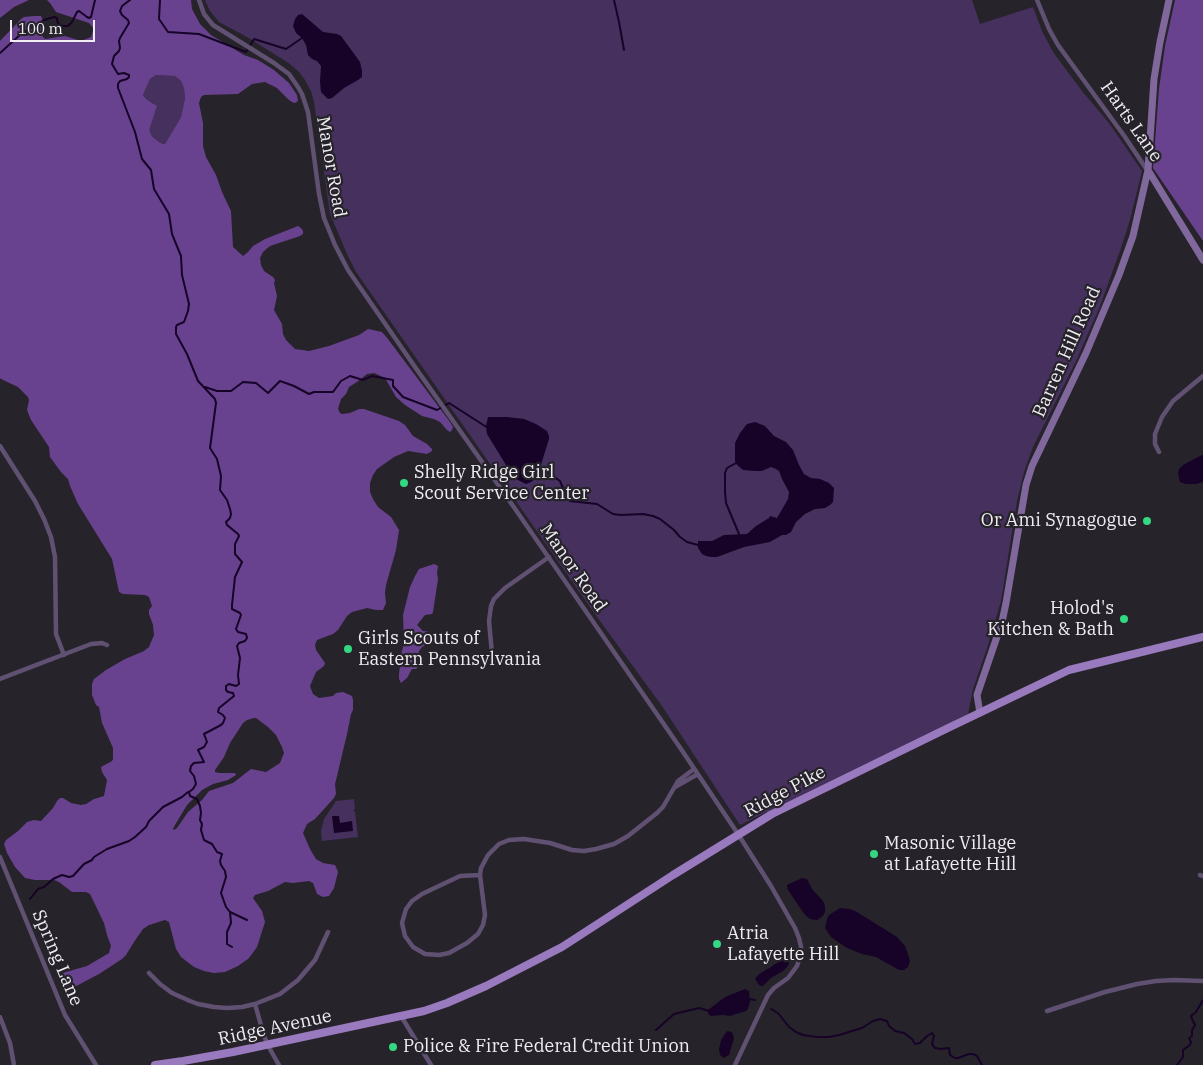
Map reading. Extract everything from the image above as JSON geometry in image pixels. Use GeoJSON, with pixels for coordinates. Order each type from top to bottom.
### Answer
{"type":"FeatureCollection","features":[{"type":"Feature","properties":{"kind":"main road","name":"Ridge Pike"},"geometry":{"type":"LineString","coordinates":[[401,1016],[447,1003],[486,986],[562,947],[772,814],[1069,670],[1203,637]]}},
{"type":"Feature","properties":{"kind":"main road","name":"Ridge Avenue"},"geometry":{"type":"LineString","coordinates":[[155,1065],[268,1045],[401,1016]]}},
{"type":"Feature","properties":{"kind":"street","name":"Manor Road"},"geometry":{"type":"LineString","coordinates":[[200,0],[204,14],[213,25],[274,63],[289,74],[298,87],[308,112],[324,218],[343,260],[366,297],[549,557],[698,774],[738,834],[784,908],[797,933],[801,946],[799,961],[795,970],[768,995],[735,1065]]}},
{"type":"Feature","properties":{"kind":"street","name":"Harts Lane"},"geometry":{"type":"LineString","coordinates":[[1037,0],[1058,45],[1148,170],[1203,260]]}},
{"type":"Feature","properties":{"kind":"street","name":"Barren Hill Road"},"geometry":{"type":"LineString","coordinates":[[980,713],[977,695],[1002,622],[1026,485],[1032,466],[1086,353],[1119,275],[1133,236],[1148,170],[1154,79],[1169,0]]}},
{"type":"Feature","properties":{"kind":"street"},"geometry":{"type":"LineString","coordinates":[[1159,452],[1155,444],[1155,434],[1162,417],[1174,401],[1203,376]]}},
{"type":"Feature","properties":{"kind":"street"},"geometry":{"type":"LineString","coordinates":[[0,446],[35,501],[48,528],[55,557],[56,634],[64,655]]}},
{"type":"Feature","properties":{"kind":"street"},"geometry":{"type":"LineString","coordinates":[[495,660],[492,650],[489,616],[494,599],[505,588],[549,557]]}},
{"type":"Feature","properties":{"kind":"street"},"geometry":{"type":"LineString","coordinates":[[0,679],[91,644],[102,643],[107,645]]}},
{"type":"Feature","properties":{"kind":"street"},"geometry":{"type":"LineString","coordinates":[[480,875],[456,877],[412,901],[406,909],[402,923],[405,936],[412,947],[424,954],[434,956],[449,952],[475,938],[481,930],[484,920],[480,875],[488,854],[499,844],[518,838],[538,840],[578,850],[596,849],[614,844],[628,836],[658,813],[680,778],[694,769]]}},
{"type":"Feature","properties":{"kind":"street"},"geometry":{"type":"LineString","coordinates":[[675,787],[698,774]]}},
{"type":"Feature","properties":{"kind":"street","name":"Spring Lane"},"geometry":{"type":"LineString","coordinates":[[0,857],[63,1010],[96,1065]]}},
{"type":"Feature","properties":{"kind":"street"},"geometry":{"type":"LineString","coordinates":[[150,973],[172,993],[198,1004],[227,1008],[242,1007],[280,994],[294,984],[304,974],[319,953],[328,932]]}},
{"type":"Feature","properties":{"kind":"street"},"geometry":{"type":"LineString","coordinates":[[1047,1011],[1105,992],[1137,984],[1164,981],[1203,981]]}},
{"type":"Feature","properties":{"kind":"street"},"geometry":{"type":"LineString","coordinates":[[255,1004],[268,1045],[279,1065]]}},
{"type":"Feature","properties":{"kind":"street"},"geometry":{"type":"LineString","coordinates":[[401,1016],[431,1065]]}},
{"type":"Feature","properties":{"kind":"street"},"geometry":{"type":"LineString","coordinates":[[0,1017],[12,1049],[14,1065]]}},
{"type":"Feature","properties":{"kind":"shaded area"},"geometry":{"type":"Polygon","coordinates":[[[0,0],[29,0],[14,7],[0,18],[0,0]]]}},
{"type":"Feature","properties":{"kind":"shaded area"},"geometry":{"type":"Polygon","coordinates":[[[47,0],[191,0],[192,9],[200,24],[211,35],[244,55],[258,60],[274,70],[289,83],[297,95],[298,101],[295,103],[289,100],[277,88],[265,82],[252,84],[238,94],[204,95],[201,97],[199,103],[203,123],[203,146],[206,157],[216,175],[231,211],[233,247],[243,256],[253,246],[265,239],[298,226],[301,228],[303,234],[270,246],[263,252],[260,258],[264,271],[275,280],[277,296],[274,310],[282,324],[286,340],[295,349],[309,351],[359,335],[368,329],[382,332],[453,427],[450,432],[440,422],[422,416],[405,405],[396,397],[385,378],[374,373],[367,374],[349,387],[341,399],[338,409],[342,414],[364,409],[399,421],[405,425],[413,436],[427,444],[432,451],[427,454],[408,451],[394,457],[377,469],[370,483],[370,492],[373,499],[378,507],[391,517],[399,530],[396,550],[386,585],[386,603],[383,610],[367,608],[352,612],[338,630],[317,640],[315,645],[316,650],[325,663],[316,672],[310,686],[313,694],[319,698],[343,692],[352,696],[353,700],[353,710],[335,784],[336,794],[315,819],[307,824],[303,833],[316,859],[336,867],[338,872],[334,888],[329,896],[323,897],[317,894],[313,883],[309,881],[285,882],[255,895],[253,898],[262,911],[265,922],[257,947],[248,959],[225,972],[214,973],[204,971],[194,967],[181,957],[176,949],[169,922],[165,920],[143,929],[122,959],[65,992],[62,988],[59,974],[87,966],[109,953],[111,946],[104,923],[90,894],[86,892],[72,892],[54,880],[25,878],[15,867],[4,844],[6,840],[27,822],[41,821],[60,798],[81,805],[104,796],[107,780],[101,767],[112,761],[113,748],[102,723],[99,707],[96,705],[92,695],[92,684],[94,679],[106,670],[144,651],[149,647],[154,635],[149,614],[152,606],[149,597],[119,592],[112,559],[78,504],[68,479],[50,457],[49,447],[31,420],[27,410],[28,397],[18,387],[0,378],[0,41],[24,17],[41,16],[44,23],[42,34],[45,39],[65,36],[81,41],[91,37],[93,31],[89,23],[56,12],[47,0]],[[156,75],[150,79],[143,95],[157,106],[149,130],[152,136],[165,144],[181,117],[185,98],[184,88],[181,81],[175,76],[156,75]],[[254,718],[243,723],[215,770],[215,772],[219,773],[234,773],[236,775],[202,790],[187,805],[174,830],[188,812],[209,791],[233,783],[251,769],[266,772],[280,763],[284,753],[276,735],[254,718]]]}},
{"type":"Feature","properties":{"kind":"shaded area"},"geometry":{"type":"Polygon","coordinates":[[[205,0],[972,0],[980,24],[1033,7],[1042,31],[1053,52],[1109,123],[1142,171],[1130,220],[1100,306],[1077,359],[1033,447],[1024,472],[1017,501],[1001,601],[973,689],[968,714],[740,825],[662,706],[592,610],[356,272],[330,214],[314,102],[305,80],[290,64],[219,22],[210,11],[205,0]]]}},
{"type":"Feature","properties":{"kind":"shaded area"},"geometry":{"type":"Polygon","coordinates":[[[1175,0],[1203,0],[1203,241],[1153,168],[1159,89],[1165,46],[1175,0]]]}},
{"type":"Feature","properties":{"kind":"shaded area"},"geometry":{"type":"Polygon","coordinates":[[[302,14],[323,32],[341,36],[360,62],[362,77],[332,98],[328,99],[321,92],[321,66],[308,55],[306,45],[293,26],[298,15],[302,14]]]}},
{"type":"Feature","properties":{"kind":"shaded area"},"geometry":{"type":"Polygon","coordinates":[[[156,75],[175,76],[181,81],[184,88],[185,98],[181,117],[165,144],[159,142],[149,132],[149,125],[156,110],[153,103],[143,95],[150,79],[156,75]]]}},
{"type":"Feature","properties":{"kind":"shaded area"},"geometry":{"type":"Polygon","coordinates":[[[488,417],[524,419],[547,431],[549,439],[540,468],[535,479],[531,482],[526,484],[514,478],[487,434],[488,417]]]}},
{"type":"Feature","properties":{"kind":"shaded area"},"geometry":{"type":"Polygon","coordinates":[[[755,422],[765,426],[774,436],[786,442],[793,450],[804,474],[829,483],[834,488],[833,502],[825,508],[815,509],[805,514],[796,522],[791,532],[770,542],[744,547],[717,557],[706,556],[698,548],[698,541],[712,541],[724,535],[747,534],[770,516],[777,518],[788,499],[789,492],[779,471],[771,467],[762,471],[743,470],[735,461],[735,443],[740,433],[747,424],[755,422]]]}},
{"type":"Feature","properties":{"kind":"shaded area"},"geometry":{"type":"Polygon","coordinates":[[[1202,455],[1203,482],[1186,484],[1180,482],[1179,469],[1202,455]]]}},
{"type":"Feature","properties":{"kind":"shaded area"},"geometry":{"type":"Polygon","coordinates":[[[434,564],[438,566],[438,579],[433,612],[432,614],[425,615],[417,625],[423,631],[430,632],[431,634],[427,644],[419,651],[418,667],[412,669],[407,678],[401,683],[399,675],[404,644],[403,615],[410,587],[419,569],[434,564]]]}},
{"type":"Feature","properties":{"kind":"shaded area"},"geometry":{"type":"Polygon","coordinates":[[[354,799],[355,809],[353,810],[355,812],[358,837],[322,841],[321,831],[324,819],[336,801],[354,799]]]}},
{"type":"Feature","properties":{"kind":"shaded area"},"geometry":{"type":"Polygon","coordinates":[[[332,816],[339,816],[340,823],[352,821],[353,831],[334,833],[332,816]]]}},
{"type":"Feature","properties":{"kind":"shaded area"},"geometry":{"type":"Polygon","coordinates":[[[802,878],[807,879],[825,906],[823,916],[817,920],[810,919],[805,915],[788,890],[787,885],[802,878]]]}},
{"type":"Feature","properties":{"kind":"shaded area"},"geometry":{"type":"Polygon","coordinates":[[[840,908],[857,912],[897,937],[905,946],[910,961],[908,967],[904,970],[899,970],[876,957],[847,948],[831,937],[825,928],[827,919],[829,915],[840,908]]]}},
{"type":"Feature","properties":{"kind":"shaded area"},"geometry":{"type":"Polygon","coordinates":[[[791,947],[792,951],[788,966],[763,986],[760,986],[755,979],[758,975],[785,957],[791,947]]]}},
{"type":"Feature","properties":{"kind":"shaded area"},"geometry":{"type":"Polygon","coordinates":[[[745,989],[749,991],[750,1002],[746,1011],[730,1016],[711,1016],[708,1014],[708,1010],[725,997],[745,989]]]}},
{"type":"Feature","properties":{"kind":"shaded area"},"geometry":{"type":"Polygon","coordinates":[[[727,1031],[732,1032],[734,1038],[729,1055],[724,1058],[720,1055],[719,1049],[721,1040],[727,1031]]]}},
{"type":"Feature","properties":{"kind":"waterway"},"geometry":{"type":"LineString","coordinates":[[0,53],[21,34],[44,20],[54,17],[57,18],[58,24],[68,26],[79,11],[87,17],[91,17],[95,0]]}},
{"type":"Feature","properties":{"kind":"waterway"},"geometry":{"type":"LineString","coordinates":[[130,0],[122,6],[120,11],[129,23],[120,38],[120,48],[114,56],[112,64],[118,74],[124,73],[129,75],[127,79],[120,81],[118,88],[135,132],[142,159],[151,170],[154,189],[169,214],[172,234],[181,256],[182,275],[189,304],[184,322],[176,327],[176,334],[198,381],[215,399],[210,448],[217,459],[221,476],[220,490],[227,500],[230,509],[230,518],[226,522],[239,536],[235,544],[235,554],[242,562],[235,577],[232,605],[232,609],[241,615],[236,629],[238,632],[246,634],[247,638],[237,646],[240,658],[239,684],[236,686],[229,684],[226,686],[226,690],[233,693],[234,696],[219,708],[218,712],[225,718],[223,723],[204,734],[207,742],[204,747],[198,750],[204,762],[194,763],[191,766],[190,771],[194,776],[196,784],[189,792],[190,796],[197,799],[200,806],[201,830],[204,840],[212,844],[217,852],[222,854],[220,861],[226,877],[221,893],[230,912],[231,923],[227,932],[227,944],[232,947]]}},
{"type":"Feature","properties":{"kind":"waterway"},"geometry":{"type":"LineString","coordinates":[[160,0],[159,19],[168,32],[199,34],[246,52],[254,39],[286,49],[302,38]]}},
{"type":"Feature","properties":{"kind":"waterway"},"geometry":{"type":"LineString","coordinates":[[614,0],[624,50]]}},
{"type":"Feature","properties":{"kind":"waterway"},"geometry":{"type":"LineString","coordinates":[[205,387],[217,391],[231,391],[243,382],[256,383],[268,393],[280,381],[309,394],[314,392],[333,392],[341,381],[350,376],[363,380],[372,376],[393,380],[393,386],[403,397],[437,410],[449,403],[488,428]]}},
{"type":"Feature","properties":{"kind":"waterway"},"geometry":{"type":"LineString","coordinates":[[736,463],[727,468],[725,473],[725,492],[726,503],[739,534]]}},
{"type":"Feature","properties":{"kind":"waterway"},"geometry":{"type":"LineString","coordinates":[[539,467],[560,481],[570,501],[597,504],[613,514],[653,516],[660,519],[687,542],[698,545]]}},
{"type":"Feature","properties":{"kind":"waterway"},"geometry":{"type":"LineString","coordinates":[[30,899],[38,889],[44,887],[53,879],[62,875],[73,876],[84,864],[94,857],[135,837],[163,807],[188,792]]}},
{"type":"Feature","properties":{"kind":"waterway"},"geometry":{"type":"LineString","coordinates":[[230,912],[247,920]]}},
{"type":"Feature","properties":{"kind":"waterway"},"geometry":{"type":"LineString","coordinates":[[748,999],[755,1000]]}},
{"type":"Feature","properties":{"kind":"waterway"},"geometry":{"type":"LineString","coordinates":[[1177,1065],[1183,1057],[1183,1050],[1191,1042],[1189,1038],[1192,1036],[1192,1030],[1195,1025],[1191,1016],[1196,1012],[1203,1000]]}},
{"type":"Feature","properties":{"kind":"waterway"},"geometry":{"type":"LineString","coordinates":[[656,1030],[674,1014],[699,1008],[709,1011]]}},
{"type":"Feature","properties":{"kind":"waterway"},"geometry":{"type":"LineString","coordinates":[[771,1009],[778,1013],[789,1027],[796,1032],[817,1037],[839,1035],[862,1028],[880,1019],[887,1021],[889,1026],[895,1031],[904,1033],[915,1044],[920,1043],[932,1033],[934,1036],[932,1044],[935,1048],[949,1048],[950,1055],[955,1058],[973,1054],[977,1056],[982,1065]]}},
{"type":"Feature","properties":{"kind":"place","name":"Shelly Ridge Girl Scout Service Center"},"geometry":{"type":"Point","coordinates":[404,483]}},
{"type":"Feature","properties":{"kind":"place","name":"Or Ami Synagogue"},"geometry":{"type":"Point","coordinates":[1147,521]}},
{"type":"Feature","properties":{"kind":"place","name":"Holod's Kitchen & Bath"},"geometry":{"type":"Point","coordinates":[1124,619]}},
{"type":"Feature","properties":{"kind":"place","name":"Girls Scouts of Eastern Pennsylvania"},"geometry":{"type":"Point","coordinates":[348,649]}},
{"type":"Feature","properties":{"kind":"place","name":"Masonic Village at Lafayette Hill"},"geometry":{"type":"Point","coordinates":[874,854]}},
{"type":"Feature","properties":{"kind":"place","name":"Atria Lafayette Hill"},"geometry":{"type":"Point","coordinates":[717,944]}},
{"type":"Feature","properties":{"kind":"place","name":"Police & Fire Federal Credit Union"},"geometry":{"type":"Point","coordinates":[393,1047]}}]}
